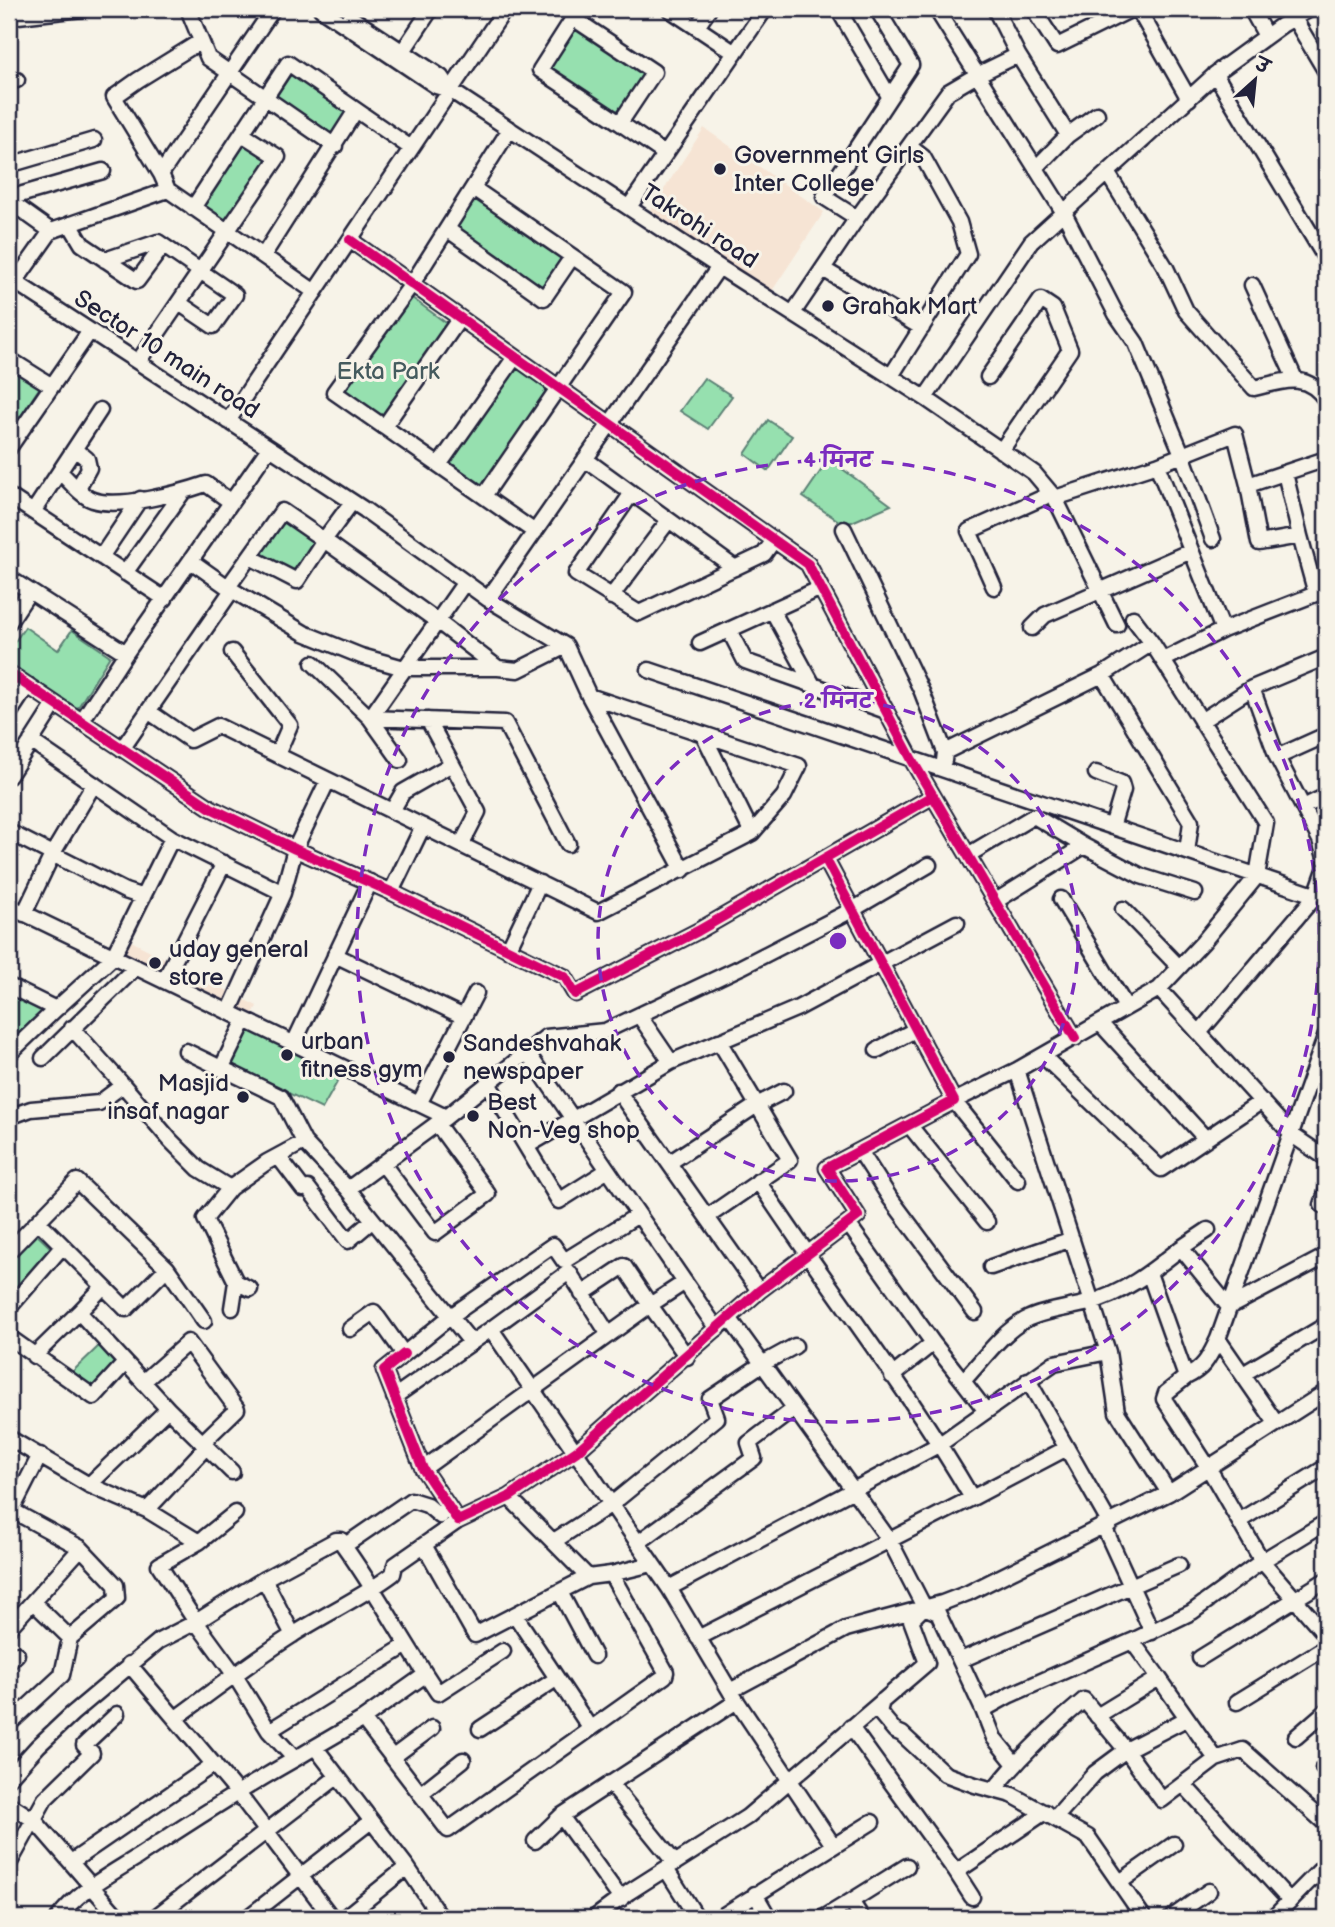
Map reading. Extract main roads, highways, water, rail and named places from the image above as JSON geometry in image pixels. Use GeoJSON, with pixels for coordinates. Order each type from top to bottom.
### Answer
{"type":"FeatureCollection","features":[{"type":"Feature","properties":{"kind":"place","name":"Government Girls Inter College"},"geometry":{"type":"Point","coordinates":[720,169]}},
{"type":"Feature","properties":{"kind":"place","name":"Grahak Mart"},"geometry":{"type":"Point","coordinates":[828,306]}},
{"type":"Feature","properties":{"kind":"place","name":"uday general store"},"geometry":{"type":"Point","coordinates":[155,963]}},
{"type":"Feature","properties":{"kind":"place","name":"urban fitness gym"},"geometry":{"type":"Point","coordinates":[287,1055]}},
{"type":"Feature","properties":{"kind":"place","name":"Sandeshvahak newspaper"},"geometry":{"type":"Point","coordinates":[449,1057]}},
{"type":"Feature","properties":{"kind":"place","name":"Masjid insaf nagar"},"geometry":{"type":"Point","coordinates":[243,1097]}},
{"type":"Feature","properties":{"kind":"place","name":"Best Non-Veg shop"},"geometry":{"type":"Point","coordinates":[473,1116]}},
{"type":"Feature","properties":{"kind":"park label","name":"Ekta Park"},"geometry":{"type":"Point","coordinates":[388,371]}}]}
